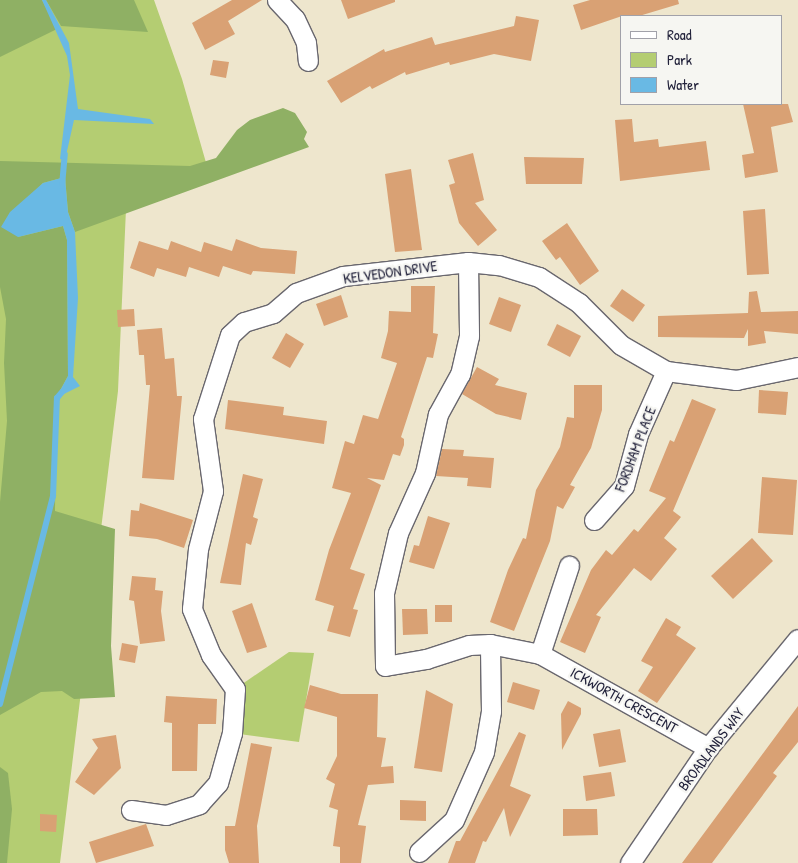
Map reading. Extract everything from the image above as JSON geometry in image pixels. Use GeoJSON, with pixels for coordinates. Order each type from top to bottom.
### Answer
{"type":"FeatureCollection","features":[{"type":"Feature","properties":{"kind":"street"},"geometry":{"type":"LineString","coordinates":[[276,0],[295,19],[306,43],[308,61]]}},
{"type":"Feature","properties":{"kind":"street","name":"KELVEDON DRIVE"},"geometry":{"type":"LineString","coordinates":[[131,810],[166,815],[200,804],[218,783],[232,733],[235,689],[211,655],[192,609],[198,549],[213,491],[203,419],[230,334],[244,322],[273,313],[296,293],[343,276],[468,262],[499,265],[540,277],[579,303],[621,345],[666,371],[736,380],[798,368]]}},
{"type":"Feature","properties":{"kind":"street","name":"ICKWORTH CRESCENT"},"geometry":{"type":"LineString","coordinates":[[468,262],[469,336],[460,374],[438,414],[425,474],[398,533],[384,593],[385,666],[426,659],[469,646],[490,644],[540,654],[708,748]]}},
{"type":"Feature","properties":{"kind":"street","name":"FORDHAM PLACE"},"geometry":{"type":"LineString","coordinates":[[594,520],[624,486],[638,434],[666,371]]}},
{"type":"Feature","properties":{"kind":"street"},"geometry":{"type":"LineString","coordinates":[[540,654],[569,566]]}},
{"type":"Feature","properties":{"kind":"street","name":"BROADLANDS WAY"},"geometry":{"type":"LineString","coordinates":[[630,863],[708,748],[798,639]]}},
{"type":"Feature","properties":{"kind":"street"},"geometry":{"type":"LineString","coordinates":[[419,852],[454,820],[484,752],[492,711],[490,644]]}},
{"type":"Feature","properties":{"kind":"green space"},"geometry":{"type":"Polygon","coordinates":[[[0,0],[154,0],[182,79],[211,180],[126,209],[118,391],[60,863],[0,863],[0,0]]]}},
{"type":"Feature","properties":{"kind":"green space"},"geometry":{"type":"Polygon","coordinates":[[[0,0],[42,0],[57,29],[0,57],[0,0]]]}},
{"type":"Feature","properties":{"kind":"green space"},"geometry":{"type":"Polygon","coordinates":[[[46,0],[134,0],[148,32],[61,26],[46,0]]]}},
{"type":"Feature","properties":{"kind":"green space"},"geometry":{"type":"Polygon","coordinates":[[[283,108],[295,113],[307,132],[304,139],[309,147],[75,232],[68,212],[65,177],[43,183],[29,197],[18,237],[63,226],[67,240],[68,376],[56,398],[55,511],[115,529],[111,646],[115,697],[74,699],[62,691],[41,692],[0,715],[0,502],[7,421],[4,363],[6,319],[0,287],[0,161],[190,166],[216,158],[237,130],[250,120],[283,108]]]}},
{"type":"Feature","properties":{"kind":"green space"},"geometry":{"type":"Polygon","coordinates":[[[289,652],[314,653],[299,742],[232,733],[235,689],[289,652]]]}},
{"type":"Feature","properties":{"kind":"green space"},"geometry":{"type":"Polygon","coordinates":[[[0,767],[8,773],[12,809],[7,863],[0,863],[0,767]]]}},
{"type":"Feature","properties":{"kind":"water"},"geometry":{"type":"Polygon","coordinates":[[[42,0],[46,0],[69,43],[78,109],[150,119],[154,124],[74,120],[65,160],[60,159],[70,75],[67,56],[42,0]]]}},
{"type":"Feature","properties":{"kind":"water"},"geometry":{"type":"Polygon","coordinates":[[[65,177],[68,212],[75,232],[78,298],[73,377],[80,386],[56,398],[68,376],[67,240],[63,226],[18,237],[1,227],[10,212],[43,183],[65,177]]]}},
{"type":"Feature","properties":{"kind":"building"},"geometry":{"type":"Polygon","coordinates":[[[232,0],[262,0],[228,21],[235,34],[205,50],[192,23],[232,0]]]}},
{"type":"Feature","properties":{"kind":"building"},"geometry":{"type":"Polygon","coordinates":[[[341,0],[395,0],[395,2],[348,19],[341,0]]]}},
{"type":"Feature","properties":{"kind":"building"},"geometry":{"type":"Polygon","coordinates":[[[590,0],[678,0],[679,4],[642,15],[620,15],[620,17],[581,30],[573,5],[590,0]]]}},
{"type":"Feature","properties":{"kind":"building"},"geometry":{"type":"Polygon","coordinates":[[[516,16],[539,20],[531,61],[494,54],[450,65],[449,62],[406,75],[405,72],[372,89],[370,86],[341,103],[327,81],[384,49],[385,52],[432,37],[435,45],[514,26],[516,16]]]}},
{"type":"Feature","properties":{"kind":"building"},"geometry":{"type":"Polygon","coordinates":[[[213,60],[229,62],[226,78],[210,75],[213,60]]]}},
{"type":"Feature","properties":{"kind":"building"},"geometry":{"type":"Polygon","coordinates":[[[788,104],[793,122],[771,127],[778,172],[745,178],[742,155],[754,153],[743,105],[788,104]]]}},
{"type":"Feature","properties":{"kind":"building"},"geometry":{"type":"Polygon","coordinates":[[[632,119],[634,142],[658,139],[659,147],[706,141],[710,170],[620,181],[615,120],[632,119]]]}},
{"type":"Feature","properties":{"kind":"building"},"geometry":{"type":"Polygon","coordinates":[[[473,153],[484,200],[475,203],[497,230],[478,246],[459,223],[449,185],[455,183],[448,160],[473,153]]]}},
{"type":"Feature","properties":{"kind":"building"},"geometry":{"type":"Polygon","coordinates":[[[524,157],[584,158],[582,184],[526,184],[524,157]]]}},
{"type":"Feature","properties":{"kind":"building"},"geometry":{"type":"Polygon","coordinates":[[[411,169],[422,250],[395,252],[385,174],[411,169]]]}},
{"type":"Feature","properties":{"kind":"building"},"geometry":{"type":"Polygon","coordinates":[[[765,209],[769,274],[747,275],[743,211],[765,209]]]}},
{"type":"Feature","properties":{"kind":"building"},"geometry":{"type":"Polygon","coordinates":[[[567,223],[599,271],[580,285],[560,257],[556,260],[542,241],[567,223]]]}},
{"type":"Feature","properties":{"kind":"building"},"geometry":{"type":"Polygon","coordinates":[[[236,239],[261,248],[297,251],[295,274],[253,271],[251,275],[223,266],[219,277],[189,267],[186,277],[157,268],[154,277],[130,268],[139,241],[168,250],[171,241],[201,252],[204,242],[232,251],[236,239]]]}},
{"type":"Feature","properties":{"kind":"building"},"geometry":{"type":"Polygon","coordinates":[[[411,286],[435,286],[433,333],[438,334],[433,358],[427,357],[401,437],[404,439],[404,445],[400,456],[393,454],[384,480],[367,478],[381,485],[350,569],[365,574],[353,609],[358,610],[350,637],[327,631],[334,606],[315,600],[329,550],[351,493],[332,488],[345,441],[354,444],[363,415],[378,419],[397,363],[381,358],[388,331],[389,311],[411,312],[411,286]]]}},
{"type":"Feature","properties":{"kind":"building"},"geometry":{"type":"Polygon","coordinates":[[[622,289],[645,305],[633,322],[610,306],[622,289]]]}},
{"type":"Feature","properties":{"kind":"building"},"geometry":{"type":"Polygon","coordinates":[[[757,291],[761,312],[798,311],[798,334],[764,331],[766,343],[748,346],[748,329],[744,338],[658,337],[658,316],[748,313],[749,292],[757,291]]]}},
{"type":"Feature","properties":{"kind":"building"},"geometry":{"type":"Polygon","coordinates":[[[341,295],[348,317],[324,326],[316,304],[341,295]]]}},
{"type":"Feature","properties":{"kind":"building"},"geometry":{"type":"Polygon","coordinates":[[[499,297],[521,305],[511,332],[489,324],[499,297]]]}},
{"type":"Feature","properties":{"kind":"building"},"geometry":{"type":"Polygon","coordinates":[[[134,309],[135,326],[118,327],[117,310],[134,309]]]}},
{"type":"Feature","properties":{"kind":"building"},"geometry":{"type":"Polygon","coordinates":[[[557,324],[581,336],[570,357],[547,345],[557,324]]]}},
{"type":"Feature","properties":{"kind":"building"},"geometry":{"type":"Polygon","coordinates":[[[162,328],[165,359],[174,358],[177,396],[182,396],[174,480],[142,478],[150,385],[146,385],[144,355],[139,355],[137,330],[162,328]]]}},
{"type":"Feature","properties":{"kind":"building"},"geometry":{"type":"Polygon","coordinates":[[[286,333],[304,344],[290,368],[272,358],[286,333]]]}},
{"type":"Feature","properties":{"kind":"building"},"geometry":{"type":"Polygon","coordinates":[[[477,367],[499,379],[495,385],[527,393],[521,420],[496,414],[462,394],[477,367]]]}},
{"type":"Feature","properties":{"kind":"building"},"geometry":{"type":"Polygon","coordinates":[[[574,385],[602,385],[602,410],[591,448],[570,485],[575,487],[563,509],[557,506],[550,541],[514,631],[490,622],[508,570],[523,538],[526,539],[536,490],[560,447],[567,417],[574,418],[574,385]]]}},
{"type":"Feature","properties":{"kind":"building"},"geometry":{"type":"Polygon","coordinates":[[[759,390],[788,392],[786,415],[758,413],[759,390]]]}},
{"type":"Feature","properties":{"kind":"building"},"geometry":{"type":"Polygon","coordinates":[[[692,399],[716,409],[673,511],[681,517],[664,538],[677,549],[651,581],[634,568],[596,615],[601,617],[585,653],[560,642],[591,570],[606,550],[612,555],[634,529],[638,532],[666,498],[649,491],[670,440],[674,442],[692,399]]]}},
{"type":"Feature","properties":{"kind":"building"},"geometry":{"type":"Polygon","coordinates":[[[228,400],[284,407],[283,415],[327,421],[324,444],[225,429],[228,400]]]}},
{"type":"Feature","properties":{"kind":"building"},"geometry":{"type":"Polygon","coordinates":[[[442,449],[464,450],[463,456],[494,458],[491,488],[467,486],[468,478],[436,476],[442,449]]]}},
{"type":"Feature","properties":{"kind":"building"},"geometry":{"type":"Polygon","coordinates":[[[243,474],[263,479],[253,517],[258,519],[251,545],[246,543],[241,585],[220,583],[243,474]]]}},
{"type":"Feature","properties":{"kind":"building"},"geometry":{"type":"Polygon","coordinates":[[[762,477],[797,480],[793,535],[758,533],[762,477]]]}},
{"type":"Feature","properties":{"kind":"building"},"geometry":{"type":"Polygon","coordinates":[[[140,503],[193,520],[184,548],[157,539],[129,536],[131,510],[139,511],[140,503]]]}},
{"type":"Feature","properties":{"kind":"building"},"geometry":{"type":"Polygon","coordinates":[[[428,516],[450,523],[434,569],[409,562],[414,545],[419,546],[428,516]]]}},
{"type":"Feature","properties":{"kind":"building"},"geometry":{"type":"Polygon","coordinates":[[[752,538],[773,561],[733,599],[711,576],[752,538]]]}},
{"type":"Feature","properties":{"kind":"building"},"geometry":{"type":"Polygon","coordinates":[[[132,576],[156,578],[155,590],[163,591],[161,611],[165,641],[140,644],[134,601],[129,600],[132,576]]]}},
{"type":"Feature","properties":{"kind":"building"},"geometry":{"type":"Polygon","coordinates":[[[252,603],[267,647],[247,653],[232,611],[252,603]]]}},
{"type":"Feature","properties":{"kind":"building"},"geometry":{"type":"Polygon","coordinates":[[[435,605],[452,605],[452,622],[435,622],[435,605]]]}},
{"type":"Feature","properties":{"kind":"building"},"geometry":{"type":"Polygon","coordinates":[[[402,609],[427,609],[428,634],[403,635],[402,609]]]}},
{"type":"Feature","properties":{"kind":"building"},"geometry":{"type":"Polygon","coordinates":[[[666,618],[681,627],[676,635],[696,648],[657,703],[638,691],[653,667],[641,661],[666,618]]]}},
{"type":"Feature","properties":{"kind":"building"},"geometry":{"type":"Polygon","coordinates":[[[122,643],[138,646],[135,663],[119,660],[122,643]]]}},
{"type":"Feature","properties":{"kind":"building"},"geometry":{"type":"Polygon","coordinates":[[[513,682],[540,690],[534,710],[507,702],[513,682]]]}},
{"type":"Feature","properties":{"kind":"building"},"geometry":{"type":"Polygon","coordinates":[[[310,685],[341,694],[378,694],[377,737],[386,738],[381,767],[393,766],[394,783],[368,785],[358,825],[366,826],[361,863],[340,863],[340,847],[333,846],[338,810],[329,807],[335,784],[326,779],[337,756],[337,717],[304,708],[310,685]]]}},
{"type":"Feature","properties":{"kind":"building"},"geometry":{"type":"Polygon","coordinates":[[[426,690],[453,704],[442,772],[414,768],[426,690]]]}},
{"type":"Feature","properties":{"kind":"building"},"geometry":{"type":"Polygon","coordinates":[[[166,696],[217,699],[216,724],[198,724],[197,771],[172,771],[172,723],[164,722],[166,696]]]}},
{"type":"Feature","properties":{"kind":"building"},"geometry":{"type":"Polygon","coordinates":[[[568,701],[581,708],[581,714],[562,750],[561,714],[568,701]]]}},
{"type":"Feature","properties":{"kind":"building"},"geometry":{"type":"Polygon","coordinates":[[[798,706],[798,742],[773,773],[777,776],[712,863],[682,863],[798,706]]]}},
{"type":"Feature","properties":{"kind":"building"},"geometry":{"type":"Polygon","coordinates":[[[620,729],[626,762],[599,767],[593,734],[620,729]]]}},
{"type":"Feature","properties":{"kind":"building"},"geometry":{"type":"Polygon","coordinates":[[[519,732],[526,735],[510,786],[531,795],[510,837],[504,808],[486,842],[483,841],[475,863],[448,863],[456,841],[460,841],[519,732]]]}},
{"type":"Feature","properties":{"kind":"building"},"geometry":{"type":"Polygon","coordinates":[[[116,735],[121,768],[94,795],[75,782],[98,748],[92,739],[116,735]]]}},
{"type":"Feature","properties":{"kind":"building"},"geometry":{"type":"Polygon","coordinates":[[[251,743],[272,747],[257,826],[259,863],[229,863],[225,850],[225,826],[235,826],[251,743]]]}},
{"type":"Feature","properties":{"kind":"building"},"geometry":{"type":"Polygon","coordinates":[[[611,772],[615,796],[586,801],[583,776],[611,772]]]}},
{"type":"Feature","properties":{"kind":"building"},"geometry":{"type":"Polygon","coordinates":[[[400,800],[426,801],[426,821],[400,820],[400,800]]]}},
{"type":"Feature","properties":{"kind":"building"},"geometry":{"type":"Polygon","coordinates":[[[563,809],[597,809],[598,835],[563,836],[563,809]]]}},
{"type":"Feature","properties":{"kind":"building"},"geometry":{"type":"Polygon","coordinates":[[[40,814],[57,815],[56,832],[40,831],[40,814]]]}},
{"type":"Feature","properties":{"kind":"building"},"geometry":{"type":"Polygon","coordinates":[[[146,824],[154,846],[96,863],[89,842],[146,824]]]}},
{"type":"Feature","properties":{"kind":"waterway"},"geometry":{"type":"LineString","coordinates":[[62,186],[65,154]]}},
{"type":"Feature","properties":{"kind":"waterway"},"geometry":{"type":"LineString","coordinates":[[0,704],[53,496],[57,398],[62,392]]}}]}
